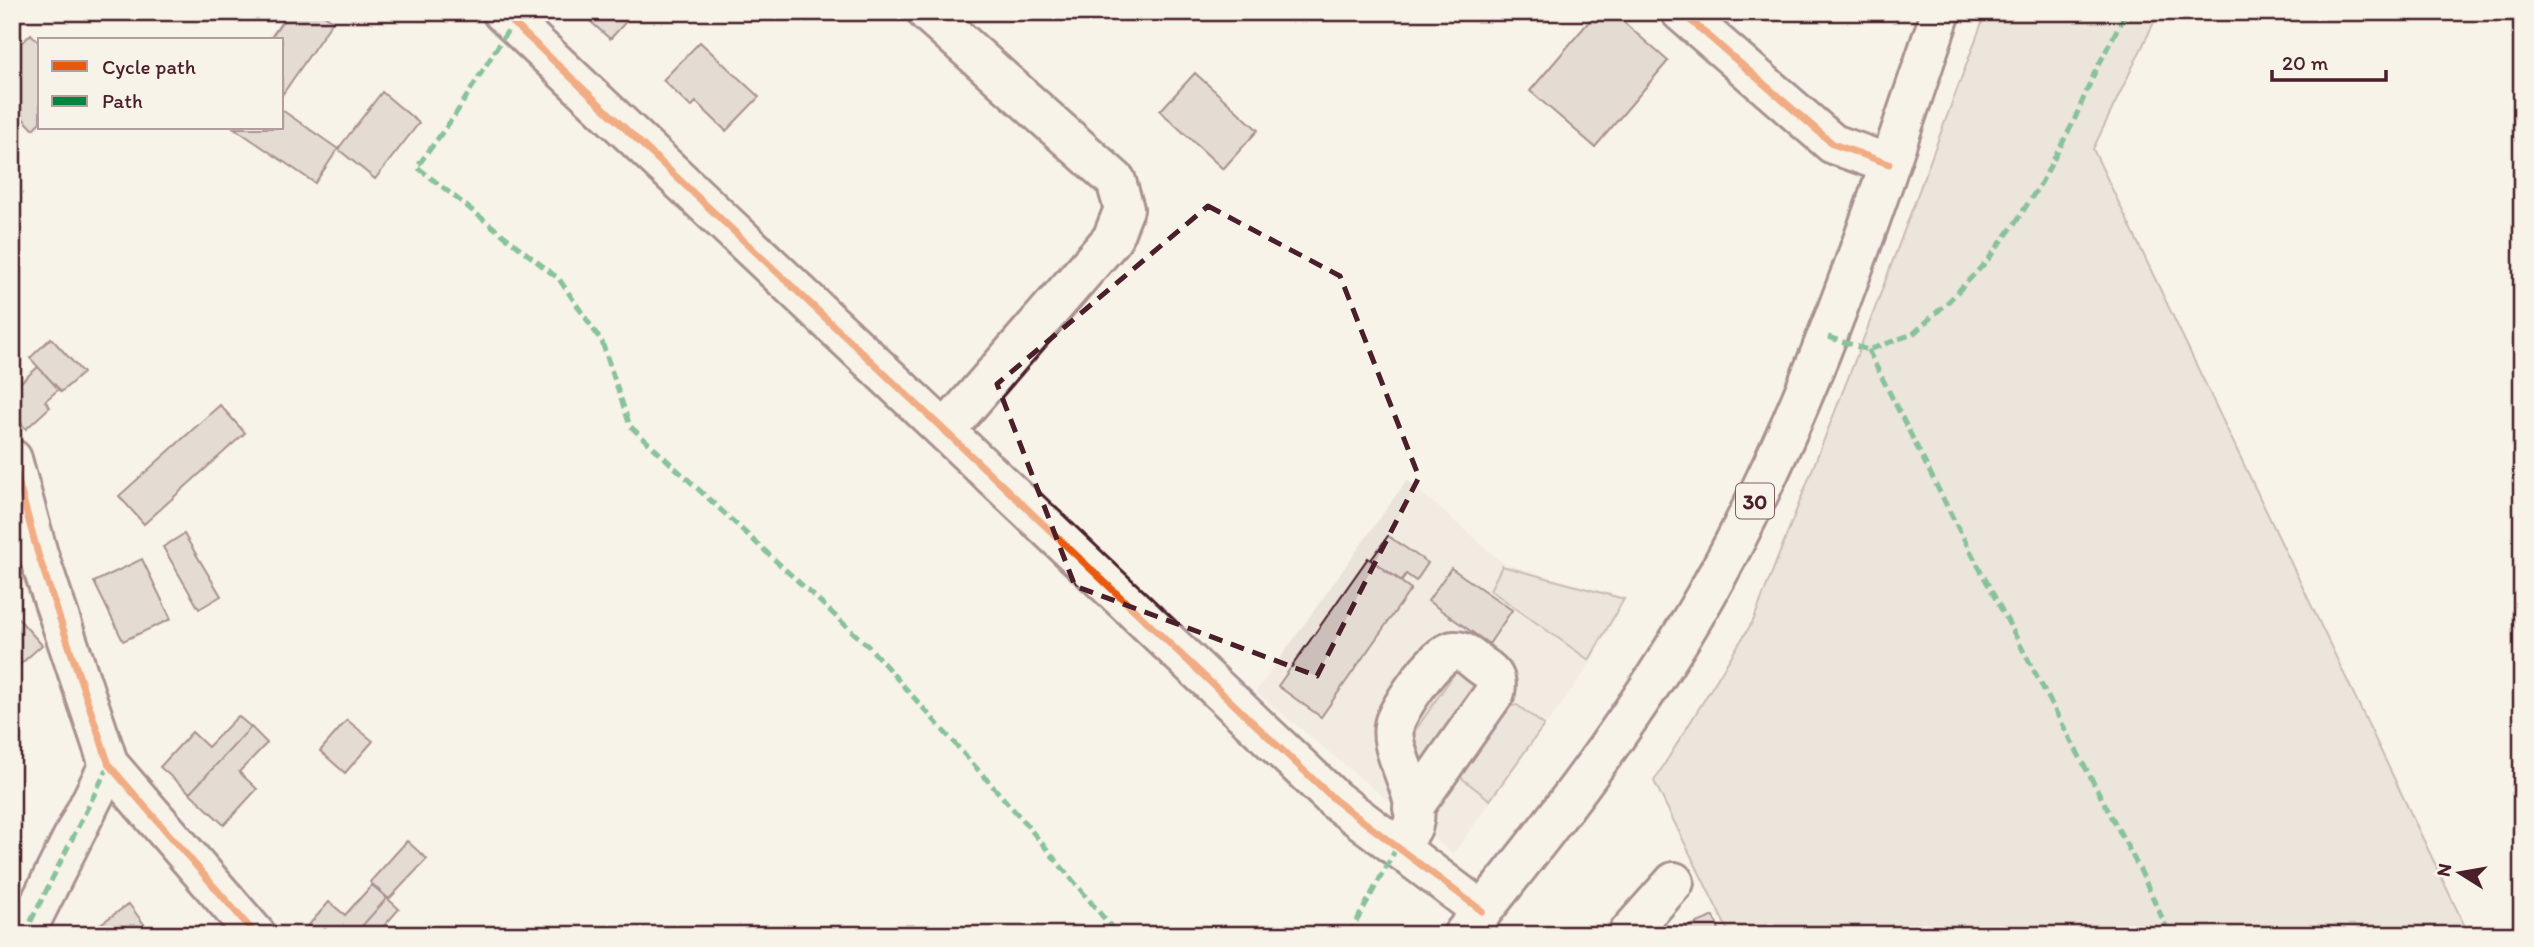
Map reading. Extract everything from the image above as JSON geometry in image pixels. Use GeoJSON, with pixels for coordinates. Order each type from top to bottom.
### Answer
{"type":"FeatureCollection","features":[{"type":"Feature","properties":{"kind":"street"},"geometry":{"type":"LineString","coordinates":[[502,12],[1335,800],[1397,847],[1473,923]]}},
{"type":"Feature","properties":{"kind":"street"},"geometry":{"type":"LineString","coordinates":[[927,12],[1116,181],[1124,209],[1112,239],[945,431]]}},
{"type":"Feature","properties":{"kind":"street"},"geometry":{"type":"LineString","coordinates":[[1681,12],[1833,144],[1889,164]]}},
{"type":"Feature","properties":{"kind":"street","name":"30"},"geometry":{"type":"LineString","coordinates":[[1473,923],[1628,721],[1706,595],[1785,439],[1828,337],[1941,12]]}},
{"type":"Feature","properties":{"kind":"street"},"geometry":{"type":"LineString","coordinates":[[12,459],[38,554],[109,765],[256,935]]}},
{"type":"Feature","properties":{"kind":"street"},"geometry":{"type":"LineString","coordinates":[[24,935],[109,765]]}},
{"type":"Feature","properties":{"kind":"street"},"geometry":{"type":"LineString","coordinates":[[1397,847],[1412,826],[1413,808]]}},
{"type":"Feature","properties":{"kind":"street"},"geometry":{"type":"LineString","coordinates":[[1628,935],[1674,882]]}},
{"type":"Feature","properties":{"kind":"highlighted area"},"geometry":{"type":"Polygon","coordinates":[[[1208,206],[1340,276],[1419,477],[1317,676],[1075,586],[997,384],[1208,206]]]}},
{"type":"Feature","properties":{"kind":"shaded area"},"geometry":{"type":"Polygon","coordinates":[[[1986,12],[2159,12],[2093,149],[2469,935],[1730,935],[1654,781],[1753,621],[1868,327],[1986,12]]]}},
{"type":"Feature","properties":{"kind":"shaded area"},"geometry":{"type":"Polygon","coordinates":[[[1407,480],[1504,564],[1626,598],[1591,663],[1453,854],[1256,692],[1407,480]]]}},
{"type":"Feature","properties":{"kind":"shaded area"},"geometry":{"type":"Polygon","coordinates":[[[1502,566],[1624,599],[1589,660],[1490,590],[1502,566]]]}},
{"type":"Feature","properties":{"kind":"shaded area"},"geometry":{"type":"Polygon","coordinates":[[[1460,665],[1480,688],[1425,766],[1415,750],[1415,731],[1460,665]]]}},
{"type":"Feature","properties":{"kind":"shaded area"},"geometry":{"type":"Polygon","coordinates":[[[1517,705],[1544,725],[1490,800],[1455,773],[1501,708],[1517,705]]]}},
{"type":"Feature","properties":{"kind":"building"},"geometry":{"type":"Polygon","coordinates":[[[289,12],[320,12],[333,21],[284,92],[284,38],[270,38],[289,12]]]}},
{"type":"Feature","properties":{"kind":"building"},"geometry":{"type":"Polygon","coordinates":[[[580,12],[635,12],[610,39],[580,12]]]}},
{"type":"Feature","properties":{"kind":"building"},"geometry":{"type":"Polygon","coordinates":[[[1597,12],[1612,12],[1668,61],[1595,147],[1530,91],[1597,12]]]}},
{"type":"Feature","properties":{"kind":"building"},"geometry":{"type":"Polygon","coordinates":[[[31,34],[38,42],[38,124],[33,129],[12,107],[12,53],[31,34]]]}},
{"type":"Feature","properties":{"kind":"building"},"geometry":{"type":"Polygon","coordinates":[[[700,42],[759,97],[726,131],[696,102],[691,107],[663,80],[700,42]]]}},
{"type":"Feature","properties":{"kind":"building"},"geometry":{"type":"Polygon","coordinates":[[[1195,73],[1258,130],[1223,169],[1160,111],[1195,73]]]}},
{"type":"Feature","properties":{"kind":"building"},"geometry":{"type":"Polygon","coordinates":[[[382,92],[419,123],[375,179],[338,149],[382,92]]]}},
{"type":"Feature","properties":{"kind":"building"},"geometry":{"type":"Polygon","coordinates":[[[284,111],[338,149],[315,183],[237,130],[284,130],[284,111]]]}},
{"type":"Feature","properties":{"kind":"building"},"geometry":{"type":"Polygon","coordinates":[[[51,338],[83,373],[61,392],[30,358],[51,338]]]}},
{"type":"Feature","properties":{"kind":"building"},"geometry":{"type":"Polygon","coordinates":[[[38,367],[59,389],[45,401],[50,407],[26,429],[12,414],[12,390],[38,367]]]}},
{"type":"Feature","properties":{"kind":"building"},"geometry":{"type":"Polygon","coordinates":[[[220,405],[245,433],[144,524],[119,496],[220,405]]]}},
{"type":"Feature","properties":{"kind":"building"},"geometry":{"type":"Polygon","coordinates":[[[184,534],[221,596],[199,609],[163,547],[184,534]]]}},
{"type":"Feature","properties":{"kind":"building"},"geometry":{"type":"Polygon","coordinates":[[[1388,536],[1428,563],[1416,581],[1406,574],[1402,581],[1371,560],[1388,536]]]}},
{"type":"Feature","properties":{"kind":"building"},"geometry":{"type":"Polygon","coordinates":[[[1368,558],[1411,589],[1321,717],[1278,686],[1368,558]]]}},
{"type":"Feature","properties":{"kind":"building"},"geometry":{"type":"Polygon","coordinates":[[[142,559],[171,619],[123,641],[94,582],[142,559]]]}},
{"type":"Feature","properties":{"kind":"building"},"geometry":{"type":"Polygon","coordinates":[[[1451,568],[1512,610],[1489,644],[1428,601],[1451,568]]]}},
{"type":"Feature","properties":{"kind":"building"},"geometry":{"type":"Polygon","coordinates":[[[16,616],[42,645],[14,670],[12,619],[16,616]]]}},
{"type":"Feature","properties":{"kind":"building"},"geometry":{"type":"Polygon","coordinates":[[[238,716],[251,727],[190,793],[160,767],[192,732],[208,747],[238,716]]]}},
{"type":"Feature","properties":{"kind":"building"},"geometry":{"type":"Polygon","coordinates":[[[347,720],[373,741],[345,773],[320,751],[347,720]]]}},
{"type":"Feature","properties":{"kind":"building"},"geometry":{"type":"Polygon","coordinates":[[[251,727],[267,743],[239,772],[257,789],[224,825],[190,793],[251,727]]]}},
{"type":"Feature","properties":{"kind":"building"},"geometry":{"type":"Polygon","coordinates":[[[407,841],[427,859],[389,899],[370,882],[407,841]]]}},
{"type":"Feature","properties":{"kind":"building"},"geometry":{"type":"Polygon","coordinates":[[[372,885],[387,898],[354,935],[300,935],[329,902],[345,915],[372,885]]]}},
{"type":"Feature","properties":{"kind":"building"},"geometry":{"type":"Polygon","coordinates":[[[387,898],[399,909],[376,935],[354,935],[387,898]]]}},
{"type":"Feature","properties":{"kind":"building"},"geometry":{"type":"Polygon","coordinates":[[[129,904],[152,935],[86,934],[129,904]]]}},
{"type":"Feature","properties":{"kind":"building"},"geometry":{"type":"Polygon","coordinates":[[[1714,916],[1721,935],[1680,935],[1678,931],[1714,916]]]}},
{"type":"Feature","properties":{"kind":"marked path"},"geometry":{"type":"LineString","coordinates":[[1828,337],[1868,350],[1913,334],[1987,261],[2041,183],[2126,12]]}},
{"type":"Feature","properties":{"kind":"marked path"},"geometry":{"type":"LineString","coordinates":[[510,19],[513,22],[455,115],[417,167],[559,279],[602,342],[630,426],[869,647],[1020,817],[1118,935]]}},
{"type":"Feature","properties":{"kind":"marked path"},"geometry":{"type":"LineString","coordinates":[[1868,350],[1957,526],[2141,872],[2170,935]]}},
{"type":"Feature","properties":{"kind":"marked path"},"geometry":{"type":"LineString","coordinates":[[24,935],[109,765]]}},
{"type":"Feature","properties":{"kind":"marked path"},"geometry":{"type":"LineString","coordinates":[[1349,935],[1397,847]]}},
{"type":"Feature","properties":{"kind":"cycle path"},"geometry":{"type":"LineString","coordinates":[[502,12],[1335,800],[1482,911]]}},
{"type":"Feature","properties":{"kind":"cycle path"},"geometry":{"type":"LineString","coordinates":[[1681,12],[1833,144],[1889,164]]}},
{"type":"Feature","properties":{"kind":"cycle path"},"geometry":{"type":"LineString","coordinates":[[12,459],[38,554],[109,765],[256,935]]}}]}
